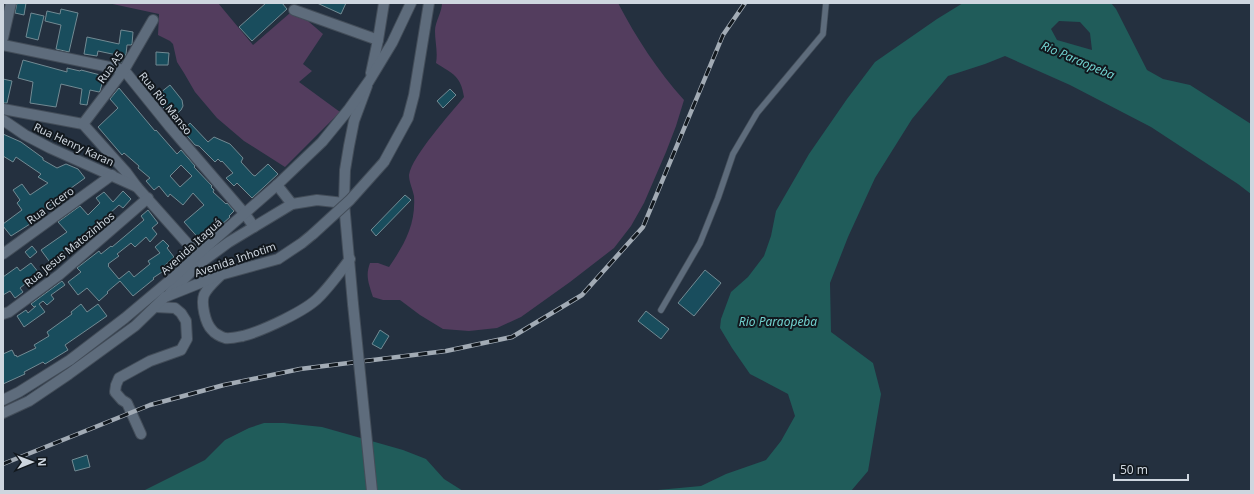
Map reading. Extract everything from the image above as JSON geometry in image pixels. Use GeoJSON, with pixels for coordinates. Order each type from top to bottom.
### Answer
{"type":"FeatureCollection","features":[{"type":"Feature","properties":{"kind":"street"},"geometry":{"type":"LineString","coordinates":[[3,38],[11,3]]}},
{"type":"Feature","properties":{"kind":"street"},"geometry":{"type":"LineString","coordinates":[[372,491],[344,203],[345,170],[354,121],[369,81],[384,3]]}},
{"type":"Feature","properties":{"kind":"street"},"geometry":{"type":"LineString","coordinates":[[369,81],[392,43],[411,3]]}},
{"type":"Feature","properties":{"kind":"street","name":"Avenida Inhotim"},"geometry":{"type":"LineString","coordinates":[[3,413],[29,401],[68,374],[135,326],[165,297],[220,275],[278,259],[313,234],[350,200],[384,162],[408,118],[414,95],[428,3]]}},
{"type":"Feature","properties":{"kind":"street"},"geometry":{"type":"LineString","coordinates":[[294,10],[378,40]]}},
{"type":"Feature","properties":{"kind":"street","name":"Rua A5"},"geometry":{"type":"LineString","coordinates":[[83,124],[124,70],[153,20]]}},
{"type":"Feature","properties":{"kind":"street","name":"Rua Rio Manso"},"geometry":{"type":"LineString","coordinates":[[3,45],[124,70],[170,127],[245,214],[254,227]]}},
{"type":"Feature","properties":{"kind":"street","name":"Avenida Itaguá"},"geometry":{"type":"LineString","coordinates":[[3,400],[19,392],[70,360],[175,276],[200,258],[322,142],[349,109],[369,81]]}},
{"type":"Feature","properties":{"kind":"street","name":"Rua Henry Karan"},"geometry":{"type":"LineString","coordinates":[[3,109],[83,124],[200,258]]}},
{"type":"Feature","properties":{"kind":"street","name":"Rua Henry Karan"},"geometry":{"type":"LineString","coordinates":[[3,120],[25,135],[50,148],[137,187]]}},
{"type":"Feature","properties":{"kind":"street","name":"Rua Cicero"},"geometry":{"type":"LineString","coordinates":[[3,254],[112,176]]}},
{"type":"Feature","properties":{"kind":"street"},"geometry":{"type":"LineString","coordinates":[[277,185],[292,204]]}},
{"type":"Feature","properties":{"kind":"street","name":"Rua Jesus Matozinhos"},"geometry":{"type":"LineString","coordinates":[[3,314],[8,312],[59,275],[148,198]]}},
{"type":"Feature","properties":{"kind":"street"},"geometry":{"type":"LineString","coordinates":[[165,297],[200,258],[292,204],[318,200],[344,203]]}},
{"type":"Feature","properties":{"kind":"street"},"geometry":{"type":"LineString","coordinates":[[220,275],[205,293],[203,299],[204,308],[207,322],[211,330],[225,338],[232,338],[251,333],[291,316],[305,308],[318,298],[350,259]]}},
{"type":"Feature","properties":{"kind":"street"},"geometry":{"type":"LineString","coordinates":[[141,434],[127,403],[115,392],[119,378],[150,361],[181,350],[187,339],[186,321],[181,313],[175,308],[155,307]]}},
{"type":"Feature","properties":{"kind":"lane"},"geometry":{"type":"LineString","coordinates":[[661,310],[700,243],[718,198],[733,154],[757,113],[823,34],[826,3]]}},
{"type":"Feature","properties":{"kind":"shaded area"},"geometry":{"type":"Polygon","coordinates":[[[108,3],[218,3],[253,45],[290,13],[308,21],[323,34],[303,64],[312,71],[299,82],[340,112],[285,167],[244,141],[217,118],[195,92],[177,62],[173,44],[158,35],[159,14],[108,3]]]}},
{"type":"Feature","properties":{"kind":"shaded area"},"geometry":{"type":"Polygon","coordinates":[[[442,3],[618,3],[648,54],[684,100],[666,152],[644,203],[631,226],[614,248],[521,317],[497,328],[469,331],[443,329],[420,315],[400,300],[383,300],[373,297],[368,280],[370,263],[378,263],[389,267],[400,251],[408,234],[413,216],[414,196],[409,175],[412,167],[424,146],[464,97],[461,84],[455,76],[436,63],[437,55],[435,28],[442,3]]]}},
{"type":"Feature","properties":{"kind":"water","name":"Rio Paraopeba"},"geometry":{"type":"Polygon","coordinates":[[[963,3],[1111,3],[1116,9],[1147,70],[1163,79],[1190,85],[1251,124],[1251,194],[1151,127],[1070,85],[1005,56],[948,76],[912,119],[875,178],[848,237],[830,283],[831,332],[873,363],[881,394],[868,471],[851,491],[647,491],[701,486],[726,474],[766,460],[781,441],[795,416],[788,394],[750,374],[720,328],[721,319],[731,292],[748,277],[764,256],[771,236],[776,211],[809,154],[847,99],[875,62],[963,3]],[[1059,21],[1051,29],[1057,40],[1092,50],[1090,33],[1080,22],[1059,21]]]}},
{"type":"Feature","properties":{"kind":"water"},"geometry":{"type":"Polygon","coordinates":[[[264,423],[284,423],[322,427],[403,450],[426,459],[444,479],[463,491],[143,491],[205,460],[225,440],[249,428],[264,423]]]}},
{"type":"Feature","properties":{"kind":"building"},"geometry":{"type":"Polygon","coordinates":[[[17,3],[26,3],[24,15],[15,13],[17,3]]]}},
{"type":"Feature","properties":{"kind":"building"},"geometry":{"type":"Polygon","coordinates":[[[266,3],[282,3],[287,9],[252,41],[239,27],[266,3]]]}},
{"type":"Feature","properties":{"kind":"building"},"geometry":{"type":"Polygon","coordinates":[[[317,3],[346,3],[341,14],[317,3]]]}},
{"type":"Feature","properties":{"kind":"building"},"geometry":{"type":"Polygon","coordinates":[[[61,9],[78,13],[69,52],[56,49],[61,25],[45,21],[47,11],[60,14],[61,9]]]}},
{"type":"Feature","properties":{"kind":"building"},"geometry":{"type":"Polygon","coordinates":[[[31,13],[44,16],[38,40],[26,37],[31,13]]]}},
{"type":"Feature","properties":{"kind":"building"},"geometry":{"type":"Polygon","coordinates":[[[121,30],[133,32],[132,44],[127,45],[126,54],[121,63],[116,62],[117,55],[98,51],[97,56],[84,54],[87,37],[119,44],[121,30]]]}},
{"type":"Feature","properties":{"kind":"building"},"geometry":{"type":"Polygon","coordinates":[[[156,52],[169,53],[168,65],[156,65],[156,52]]]}},
{"type":"Feature","properties":{"kind":"building"},"geometry":{"type":"Polygon","coordinates":[[[23,60],[67,72],[67,68],[104,76],[100,91],[90,90],[87,105],[80,104],[82,89],[61,84],[56,107],[30,103],[33,82],[18,78],[23,60]]]}},
{"type":"Feature","properties":{"kind":"building"},"geometry":{"type":"Polygon","coordinates":[[[3,79],[12,81],[7,103],[3,103],[3,79]]]}},
{"type":"Feature","properties":{"kind":"building"},"geometry":{"type":"Polygon","coordinates":[[[170,85],[182,100],[183,106],[181,110],[172,118],[155,97],[170,85]]]}},
{"type":"Feature","properties":{"kind":"building"},"geometry":{"type":"Polygon","coordinates":[[[119,88],[155,131],[156,130],[177,154],[181,150],[195,166],[194,167],[212,186],[211,187],[214,190],[213,192],[226,204],[227,203],[234,211],[229,216],[230,217],[202,242],[184,222],[204,205],[193,193],[183,205],[170,194],[168,197],[159,186],[154,190],[146,181],[150,178],[124,153],[122,155],[98,127],[118,108],[110,99],[119,88]],[[181,165],[170,176],[180,187],[192,176],[181,165]]]}},
{"type":"Feature","properties":{"kind":"building"},"geometry":{"type":"Polygon","coordinates":[[[450,89],[456,95],[443,108],[437,101],[450,89]]]}},
{"type":"Feature","properties":{"kind":"building"},"geometry":{"type":"Polygon","coordinates":[[[190,123],[208,142],[214,137],[230,144],[243,158],[241,162],[253,175],[255,176],[268,164],[278,174],[252,198],[237,183],[234,186],[226,178],[233,173],[222,161],[221,162],[218,159],[215,162],[199,146],[195,145],[183,131],[190,123]]]}},
{"type":"Feature","properties":{"kind":"building"},"geometry":{"type":"Polygon","coordinates":[[[3,134],[21,142],[43,158],[43,160],[57,168],[66,164],[78,169],[85,178],[67,191],[68,193],[38,214],[39,216],[29,223],[30,224],[11,236],[3,224],[22,210],[17,203],[20,200],[13,190],[22,184],[30,195],[48,183],[38,177],[41,174],[16,157],[13,162],[3,156],[3,134]]]}},
{"type":"Feature","properties":{"kind":"building"},"geometry":{"type":"Polygon","coordinates":[[[123,191],[131,199],[123,208],[119,205],[77,244],[75,242],[61,253],[64,256],[52,265],[41,250],[67,232],[58,222],[80,206],[88,215],[100,203],[96,198],[104,192],[113,202],[123,191]]]}},
{"type":"Feature","properties":{"kind":"building"},"geometry":{"type":"Polygon","coordinates":[[[405,195],[411,200],[376,236],[371,230],[405,195]]]}},
{"type":"Feature","properties":{"kind":"building"},"geometry":{"type":"Polygon","coordinates":[[[148,210],[158,223],[152,228],[157,234],[150,242],[146,237],[135,247],[131,243],[117,254],[119,256],[108,264],[108,266],[119,279],[129,271],[134,277],[150,264],[148,261],[160,253],[155,247],[163,240],[169,246],[167,248],[174,257],[163,267],[165,270],[153,278],[154,279],[133,296],[120,281],[99,301],[87,288],[78,295],[68,282],[81,272],[77,268],[99,251],[101,254],[111,246],[112,247],[144,220],[141,216],[148,210]]]}},
{"type":"Feature","properties":{"kind":"building"},"geometry":{"type":"Polygon","coordinates":[[[32,246],[37,252],[30,258],[25,252],[32,246]]]}},
{"type":"Feature","properties":{"kind":"building"},"geometry":{"type":"Polygon","coordinates":[[[31,263],[39,273],[20,288],[23,292],[15,298],[10,291],[3,295],[3,277],[17,267],[20,271],[31,263]]]}},
{"type":"Feature","properties":{"kind":"building"},"geometry":{"type":"Polygon","coordinates":[[[705,270],[721,283],[694,316],[678,303],[705,270]]]}},
{"type":"Feature","properties":{"kind":"building"},"geometry":{"type":"Polygon","coordinates":[[[62,281],[65,285],[51,295],[54,299],[47,305],[43,301],[39,304],[45,312],[24,327],[17,316],[26,310],[28,313],[36,306],[34,307],[31,304],[62,281]]]}},
{"type":"Feature","properties":{"kind":"building"},"geometry":{"type":"Polygon","coordinates":[[[81,304],[87,312],[98,304],[107,316],[65,345],[68,350],[45,364],[43,362],[24,372],[25,374],[3,384],[3,354],[12,350],[17,357],[36,348],[34,345],[49,336],[47,332],[72,314],[71,312],[81,304]]]}},
{"type":"Feature","properties":{"kind":"building"},"geometry":{"type":"Polygon","coordinates":[[[646,311],[669,329],[661,339],[638,321],[646,311]]]}},
{"type":"Feature","properties":{"kind":"building"},"geometry":{"type":"Polygon","coordinates":[[[380,330],[389,336],[381,349],[372,344],[380,330]]]}},
{"type":"Feature","properties":{"kind":"building"},"geometry":{"type":"Polygon","coordinates":[[[87,455],[90,467],[75,471],[72,460],[87,455]]]}},
{"type":"Feature","properties":{"kind":"railway"},"geometry":{"type":"LineString","coordinates":[[3,464],[150,405],[224,385],[300,369],[446,351],[512,337],[582,295],[643,227],[723,35],[745,3]]}}]}
